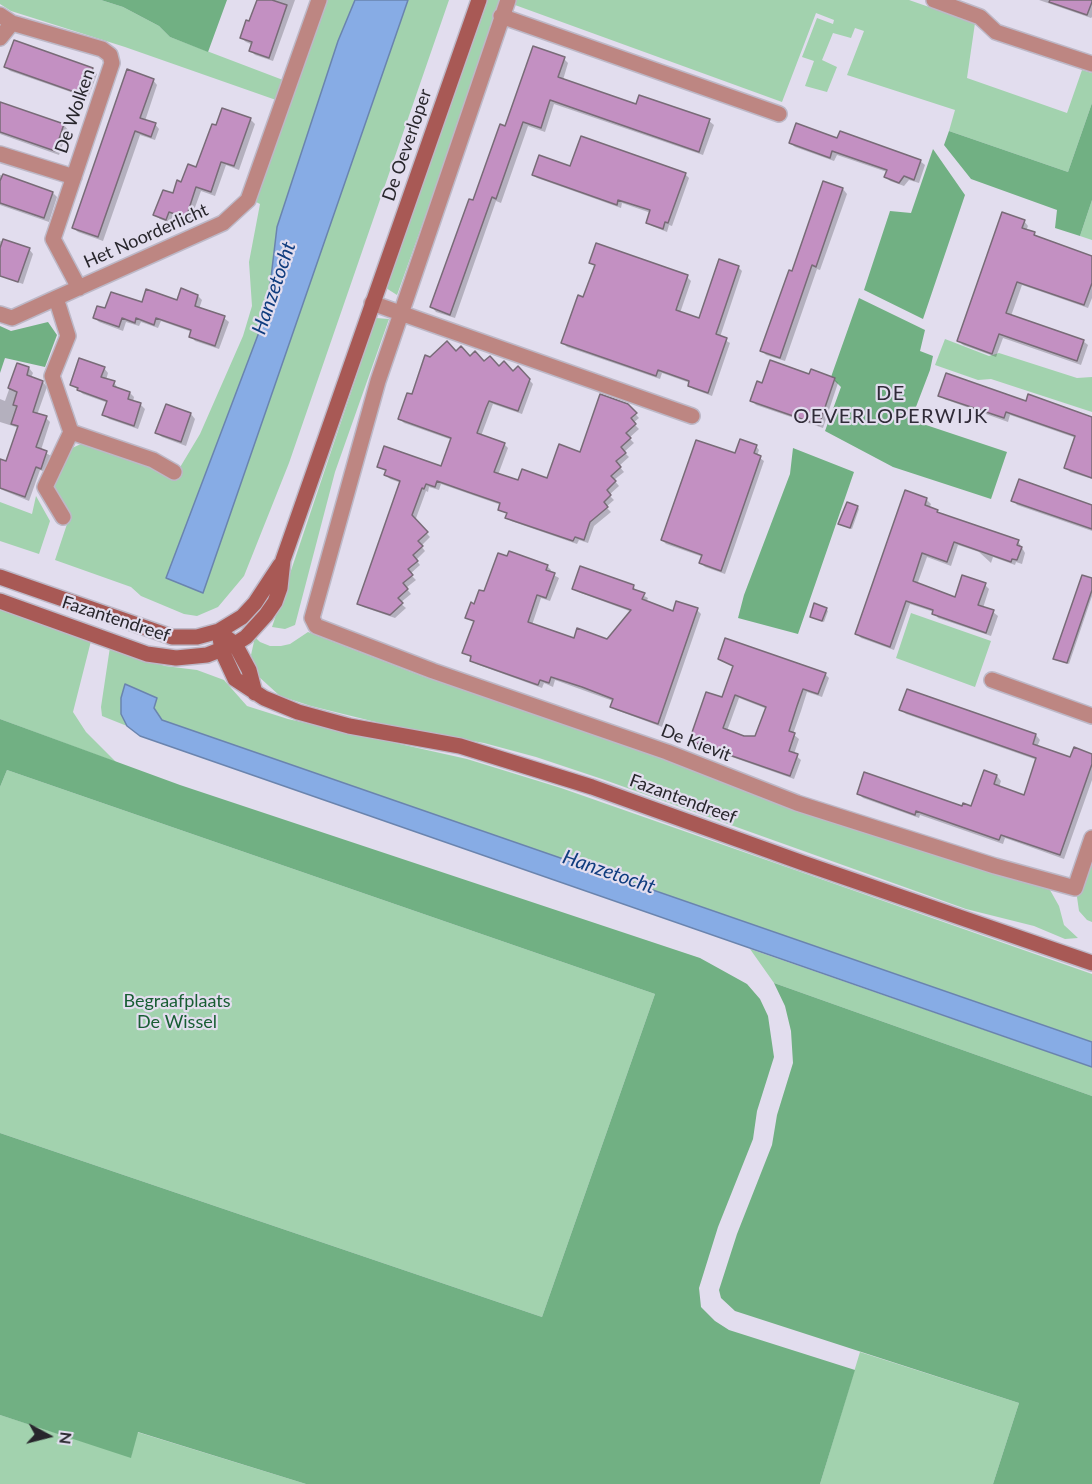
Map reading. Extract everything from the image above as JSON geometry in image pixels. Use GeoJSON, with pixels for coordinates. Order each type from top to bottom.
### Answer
{"type":"FeatureCollection","features":[{"type":"Feature","properties":{"kind":"main road","name":"De Oeverloper"},"geometry":{"type":"LineString","coordinates":[[228,648],[246,637],[275,602],[280,588],[283,560],[478,0]]}},
{"type":"Feature","properties":{"kind":"main road","name":"De Oeverloper"},"geometry":{"type":"LineString","coordinates":[[219,631],[242,617],[255,603],[283,560]]}},
{"type":"Feature","properties":{"kind":"main road","name":"Fazantendreef"},"geometry":{"type":"LineString","coordinates":[[0,577],[172,637],[197,637],[219,631],[228,648],[249,670],[255,693],[308,715],[349,726],[460,746],[592,787],[1092,963]]}},
{"type":"Feature","properties":{"kind":"main road","name":"Fazantendreef"},"geometry":{"type":"LineString","coordinates":[[0,601],[147,654],[176,658],[228,648]]}},
{"type":"Feature","properties":{"kind":"street","name":"Het Noorderlicht"},"geometry":{"type":"LineString","coordinates":[[0,314],[12,318],[223,223],[248,200],[318,0]]}},
{"type":"Feature","properties":{"kind":"street"},"geometry":{"type":"LineString","coordinates":[[402,313],[508,0]]}},
{"type":"Feature","properties":{"kind":"street"},"geometry":{"type":"LineString","coordinates":[[934,0],[980,17],[996,32],[1092,64]]}},
{"type":"Feature","properties":{"kind":"street"},"geometry":{"type":"LineString","coordinates":[[501,16],[779,114]]}},
{"type":"Feature","properties":{"kind":"street","name":"De Wolken"},"geometry":{"type":"LineString","coordinates":[[6,19],[102,49],[110,55],[112,63],[53,239],[79,288]]}},
{"type":"Feature","properties":{"kind":"street"},"geometry":{"type":"LineString","coordinates":[[0,38],[6,19]]}},
{"type":"Feature","properties":{"kind":"street"},"geometry":{"type":"LineString","coordinates":[[0,154],[74,177]]}},
{"type":"Feature","properties":{"kind":"street"},"geometry":{"type":"LineString","coordinates":[[56,298],[68,336],[52,376],[71,432],[45,487],[63,517]]}},
{"type":"Feature","properties":{"kind":"street"},"geometry":{"type":"LineString","coordinates":[[372,303],[692,416]]}},
{"type":"Feature","properties":{"kind":"street","name":"De Kievit"},"geometry":{"type":"LineString","coordinates":[[402,313],[378,381],[312,618],[316,626],[433,671],[667,752],[797,803],[995,866],[1074,888],[1092,838]]}},
{"type":"Feature","properties":{"kind":"street"},"geometry":{"type":"LineString","coordinates":[[71,432],[153,460],[174,472]]}},
{"type":"Feature","properties":{"kind":"street"},"geometry":{"type":"LineString","coordinates":[[992,680],[1092,716]]}},
{"type":"Feature","properties":{"kind":"green space"},"geometry":{"type":"Polygon","coordinates":[[[0,0],[101,0],[123,7],[159,26],[170,37],[283,80],[276,100],[125,47],[11,11],[0,4],[0,0]]]}},
{"type":"Feature","properties":{"kind":"green space"},"geometry":{"type":"Polygon","coordinates":[[[101,0],[227,0],[208,52],[170,37],[159,26],[123,7],[101,0]]]}},
{"type":"Feature","properties":{"kind":"green space"},"geometry":{"type":"Polygon","coordinates":[[[328,0],[355,0],[338,41],[271,286],[267,311],[166,578],[203,592],[408,0],[449,0],[289,463],[244,576],[218,607],[197,616],[184,614],[141,596],[131,587],[55,560],[69,518],[51,491],[70,449],[83,443],[176,474],[200,434],[243,336],[252,306],[249,262],[260,204],[252,200],[328,0]]]}},
{"type":"Feature","properties":{"kind":"green space"},"geometry":{"type":"Polygon","coordinates":[[[488,0],[503,0],[397,295],[386,288],[488,0]]]}},
{"type":"Feature","properties":{"kind":"green space"},"geometry":{"type":"Polygon","coordinates":[[[516,0],[909,0],[975,23],[967,78],[1067,113],[1082,70],[1092,73],[1092,103],[1068,172],[949,131],[955,110],[847,75],[864,31],[855,28],[851,38],[833,33],[822,60],[837,67],[827,92],[805,86],[814,61],[802,57],[817,18],[833,24],[834,20],[816,13],[782,102],[515,5],[516,0]]]}},
{"type":"Feature","properties":{"kind":"green space"},"geometry":{"type":"Polygon","coordinates":[[[1092,103],[1092,200],[1080,236],[1055,228],[1057,210],[971,179],[944,145],[949,131],[1068,172],[1092,103]]]}},
{"type":"Feature","properties":{"kind":"green space"},"geometry":{"type":"Polygon","coordinates":[[[933,149],[965,195],[923,319],[864,290],[890,211],[911,213],[933,149]]]}},
{"type":"Feature","properties":{"kind":"green space"},"geometry":{"type":"Polygon","coordinates":[[[1092,200],[1092,240],[1080,236],[1092,200]]]}},
{"type":"Feature","properties":{"kind":"green space"},"geometry":{"type":"Polygon","coordinates":[[[859,298],[925,330],[920,351],[933,356],[911,420],[1007,452],[991,499],[893,467],[825,431],[841,387],[831,377],[859,298]]]}},
{"type":"Feature","properties":{"kind":"green space"},"geometry":{"type":"Polygon","coordinates":[[[376,318],[389,319],[335,472],[295,625],[285,629],[272,627],[376,318]]]}},
{"type":"Feature","properties":{"kind":"green space"},"geometry":{"type":"Polygon","coordinates":[[[48,322],[57,335],[45,367],[5,358],[0,373],[0,326],[11,331],[48,322]]]}},
{"type":"Feature","properties":{"kind":"green space"},"geometry":{"type":"Polygon","coordinates":[[[945,339],[989,356],[999,353],[1077,378],[1092,377],[1092,412],[991,379],[978,380],[935,365],[945,339]]]}},
{"type":"Feature","properties":{"kind":"green space"},"geometry":{"type":"Polygon","coordinates":[[[793,448],[854,472],[798,634],[738,618],[744,595],[790,474],[793,448]]]}},
{"type":"Feature","properties":{"kind":"green space"},"geometry":{"type":"Polygon","coordinates":[[[36,496],[50,521],[39,554],[0,541],[0,502],[32,514],[36,496]]]}},
{"type":"Feature","properties":{"kind":"green space"},"geometry":{"type":"Polygon","coordinates":[[[0,609],[91,641],[73,712],[86,732],[116,762],[0,719],[0,609]]]}},
{"type":"Feature","properties":{"kind":"green space"},"geometry":{"type":"Polygon","coordinates":[[[911,613],[991,641],[975,687],[896,658],[911,613]]]}},
{"type":"Feature","properties":{"kind":"green space"},"geometry":{"type":"Polygon","coordinates":[[[308,632],[422,676],[1050,890],[1059,906],[1064,925],[1078,938],[1065,939],[1034,926],[966,909],[536,757],[484,743],[408,730],[280,696],[258,676],[251,655],[255,637],[270,646],[281,646],[290,644],[308,632]]]}},
{"type":"Feature","properties":{"kind":"green space"},"geometry":{"type":"Polygon","coordinates":[[[110,647],[165,666],[197,670],[224,680],[247,706],[288,719],[467,759],[561,788],[1092,974],[1092,1042],[162,720],[154,708],[126,684],[121,698],[121,714],[127,726],[102,716],[101,707],[110,647]]]}},
{"type":"Feature","properties":{"kind":"green space"},"geometry":{"type":"Polygon","coordinates":[[[0,719],[180,785],[700,958],[747,984],[760,999],[768,1016],[774,1057],[757,1111],[753,1139],[718,1227],[699,1288],[701,1307],[715,1321],[729,1330],[855,1370],[820,1484],[306,1484],[138,1432],[131,1458],[0,1415],[0,1133],[542,1317],[655,994],[7,770],[0,787],[0,719]]]}},
{"type":"Feature","properties":{"kind":"green space","name":"Begraafplaats De Wissel"},"geometry":{"type":"Polygon","coordinates":[[[7,770],[655,994],[542,1317],[0,1133],[0,787],[7,770]]]}},
{"type":"Feature","properties":{"kind":"green space"},"geometry":{"type":"Polygon","coordinates":[[[1092,854],[1092,922],[1079,911],[1077,897],[1092,854]]]}},
{"type":"Feature","properties":{"kind":"green space"},"geometry":{"type":"Polygon","coordinates":[[[750,949],[1092,1067],[1092,1096],[774,983],[750,949]]]}},
{"type":"Feature","properties":{"kind":"green space"},"geometry":{"type":"Polygon","coordinates":[[[774,983],[1092,1096],[1092,1484],[993,1484],[1019,1403],[735,1311],[721,1298],[719,1290],[737,1234],[772,1145],[777,1115],[793,1063],[791,1031],[785,1006],[774,983]]]}},
{"type":"Feature","properties":{"kind":"green space"},"geometry":{"type":"Polygon","coordinates":[[[860,1352],[1019,1403],[993,1484],[820,1484],[860,1352]]]}},
{"type":"Feature","properties":{"kind":"green space"},"geometry":{"type":"Polygon","coordinates":[[[0,1415],[131,1457],[137,1432],[306,1484],[0,1484],[0,1415]]]}},
{"type":"Feature","properties":{"kind":"water","name":"Hanzetocht"},"geometry":{"type":"Polygon","coordinates":[[[355,0],[408,0],[203,593],[166,578],[267,311],[277,227],[338,41],[355,0]]]}},
{"type":"Feature","properties":{"kind":"water"},"geometry":{"type":"Polygon","coordinates":[[[125,684],[157,698],[154,708],[162,720],[1092,1042],[1092,1067],[140,736],[127,726],[121,714],[121,698],[125,684]]]}},
{"type":"Feature","properties":{"kind":"building"},"geometry":{"type":"Polygon","coordinates":[[[257,0],[272,0],[287,5],[269,58],[249,51],[252,42],[240,38],[246,20],[249,21],[257,0]]]}},
{"type":"Feature","properties":{"kind":"building"},"geometry":{"type":"Polygon","coordinates":[[[1050,0],[1092,0],[1092,2],[1087,15],[1049,2],[1050,0]]]}},
{"type":"Feature","properties":{"kind":"building"},"geometry":{"type":"Polygon","coordinates":[[[14,40],[93,68],[83,95],[4,67],[14,40]]]}},
{"type":"Feature","properties":{"kind":"building"},"geometry":{"type":"Polygon","coordinates":[[[533,46],[565,57],[558,77],[636,104],[639,95],[710,119],[699,152],[550,100],[541,128],[523,122],[496,199],[492,197],[450,315],[430,307],[469,199],[473,200],[500,124],[505,126],[533,46]]]}},
{"type":"Feature","properties":{"kind":"building"},"geometry":{"type":"Polygon","coordinates":[[[127,69],[154,79],[140,118],[156,123],[151,137],[135,131],[98,237],[72,228],[127,69]]]}},
{"type":"Feature","properties":{"kind":"building"},"geometry":{"type":"Polygon","coordinates":[[[0,102],[64,124],[55,151],[0,132],[0,102]]]}},
{"type":"Feature","properties":{"kind":"building"},"geometry":{"type":"Polygon","coordinates":[[[222,108],[251,118],[234,166],[221,162],[211,192],[196,187],[186,218],[169,212],[166,220],[153,215],[163,190],[173,193],[177,180],[181,182],[188,164],[196,167],[212,124],[216,125],[222,108]]]}},
{"type":"Feature","properties":{"kind":"building"},"geometry":{"type":"Polygon","coordinates":[[[796,123],[837,138],[840,131],[921,160],[914,180],[904,176],[899,183],[884,177],[887,170],[832,151],[830,158],[789,143],[796,123]]]}},
{"type":"Feature","properties":{"kind":"building"},"geometry":{"type":"Polygon","coordinates":[[[581,136],[686,173],[668,223],[665,222],[663,229],[646,223],[650,210],[618,200],[617,205],[532,175],[539,155],[570,166],[581,136]]]}},
{"type":"Feature","properties":{"kind":"building"},"geometry":{"type":"Polygon","coordinates":[[[3,174],[53,192],[44,218],[0,203],[0,181],[3,174]]]}},
{"type":"Feature","properties":{"kind":"building"},"geometry":{"type":"Polygon","coordinates":[[[823,181],[843,188],[816,267],[812,265],[780,358],[760,351],[789,270],[792,271],[823,181]]]}},
{"type":"Feature","properties":{"kind":"building"},"geometry":{"type":"Polygon","coordinates":[[[1002,212],[1025,220],[1022,228],[1035,232],[1034,235],[1092,256],[1092,283],[1084,305],[1017,282],[1006,313],[1084,340],[1077,361],[999,334],[992,354],[957,341],[1002,212]]]}},
{"type":"Feature","properties":{"kind":"building"},"geometry":{"type":"Polygon","coordinates":[[[3,239],[30,248],[18,282],[0,276],[0,248],[3,239]]]}},
{"type":"Feature","properties":{"kind":"building"},"geometry":{"type":"Polygon","coordinates":[[[596,243],[688,275],[676,310],[699,318],[719,259],[739,266],[716,334],[727,338],[708,393],[688,386],[689,381],[658,370],[656,376],[561,343],[578,295],[583,297],[595,265],[589,263],[596,243]]]}},
{"type":"Feature","properties":{"kind":"building"},"geometry":{"type":"Polygon","coordinates":[[[181,288],[198,295],[195,306],[225,316],[215,346],[189,337],[191,330],[156,318],[154,325],[136,318],[135,323],[122,318],[119,327],[93,318],[97,306],[105,308],[111,292],[142,302],[146,289],[177,300],[181,288]]]}},
{"type":"Feature","properties":{"kind":"building"},"geometry":{"type":"Polygon","coordinates":[[[447,341],[456,351],[461,346],[470,356],[475,351],[484,361],[490,356],[499,366],[504,361],[513,371],[518,366],[530,379],[518,411],[489,401],[486,408],[477,433],[505,443],[494,472],[518,480],[522,469],[547,478],[559,444],[580,452],[600,394],[628,404],[637,413],[631,418],[636,424],[626,433],[631,438],[621,447],[626,453],[616,461],[621,467],[611,476],[616,481],[607,490],[611,495],[604,502],[608,507],[590,522],[584,540],[575,537],[573,541],[505,518],[507,513],[498,510],[500,503],[437,481],[435,487],[426,484],[424,489],[422,488],[412,515],[428,532],[418,541],[423,546],[413,555],[418,561],[408,569],[413,575],[403,583],[408,589],[398,598],[403,603],[390,615],[357,604],[400,481],[384,475],[386,470],[377,467],[384,446],[441,466],[451,438],[398,419],[407,393],[412,394],[425,355],[430,357],[447,341]]]}},
{"type":"Feature","properties":{"kind":"building"},"geometry":{"type":"Polygon","coordinates":[[[79,358],[105,367],[101,377],[115,381],[113,386],[130,392],[128,399],[141,403],[134,426],[102,415],[107,401],[77,390],[78,388],[70,385],[79,358]]]}},
{"type":"Feature","properties":{"kind":"building"},"geometry":{"type":"Polygon","coordinates":[[[770,360],[809,374],[811,369],[835,378],[819,425],[750,401],[757,381],[762,383],[770,360]]]}},
{"type":"Feature","properties":{"kind":"building"},"geometry":{"type":"Polygon","coordinates":[[[17,363],[29,367],[27,375],[43,381],[33,412],[47,416],[36,447],[47,451],[41,469],[36,467],[25,497],[0,488],[0,459],[6,461],[18,426],[11,424],[17,406],[13,405],[17,392],[8,388],[17,363]]]}},
{"type":"Feature","properties":{"kind":"building"},"geometry":{"type":"Polygon","coordinates":[[[946,373],[1026,401],[1028,394],[1092,417],[1092,478],[1064,468],[1075,436],[1006,412],[1004,418],[938,396],[946,373]]]}},
{"type":"Feature","properties":{"kind":"building"},"geometry":{"type":"Polygon","coordinates":[[[166,404],[191,413],[181,442],[155,433],[166,404]]]}},
{"type":"Feature","properties":{"kind":"building"},"geometry":{"type":"Polygon","coordinates":[[[740,439],[757,445],[754,453],[761,456],[721,571],[699,563],[702,555],[661,540],[696,440],[735,453],[740,439]]]}},
{"type":"Feature","properties":{"kind":"building"},"geometry":{"type":"Polygon","coordinates":[[[1019,479],[1092,505],[1092,529],[1011,501],[1019,479]]]}},
{"type":"Feature","properties":{"kind":"building"},"geometry":{"type":"Polygon","coordinates":[[[905,490],[927,498],[925,505],[938,510],[937,512],[1019,540],[1017,545],[1022,547],[1017,560],[1012,559],[1011,562],[954,542],[947,562],[922,553],[913,581],[955,597],[962,575],[986,583],[978,605],[994,610],[986,633],[932,614],[933,610],[906,601],[890,647],[855,634],[905,490]]]}},
{"type":"Feature","properties":{"kind":"building"},"geometry":{"type":"Polygon","coordinates":[[[847,502],[858,506],[850,528],[838,524],[847,502]]]}},
{"type":"Feature","properties":{"kind":"building"},"geometry":{"type":"Polygon","coordinates":[[[509,551],[548,565],[546,570],[555,573],[546,598],[537,595],[528,622],[574,638],[577,628],[607,639],[631,610],[572,589],[580,566],[634,585],[633,589],[645,593],[642,599],[673,611],[676,601],[698,608],[658,724],[610,707],[613,699],[582,687],[551,677],[549,683],[540,680],[538,685],[470,661],[471,656],[462,653],[474,621],[465,618],[471,602],[474,604],[479,590],[484,591],[498,553],[507,556],[509,551]]]}},
{"type":"Feature","properties":{"kind":"building"},"geometry":{"type":"Polygon","coordinates":[[[1082,575],[1092,578],[1092,590],[1067,663],[1053,659],[1082,575]]]}},
{"type":"Feature","properties":{"kind":"building"},"geometry":{"type":"Polygon","coordinates":[[[814,603],[827,608],[822,621],[810,617],[814,603]]]}},
{"type":"Feature","properties":{"kind":"building"},"geometry":{"type":"Polygon","coordinates":[[[725,638],[826,673],[818,694],[803,689],[797,706],[789,731],[795,733],[789,751],[798,754],[790,776],[689,741],[706,692],[722,697],[733,666],[718,659],[725,638]],[[735,695],[723,728],[744,736],[755,736],[766,707],[735,695]]]}},
{"type":"Feature","properties":{"kind":"building"},"geometry":{"type":"Polygon","coordinates":[[[907,689],[1036,734],[1033,744],[1070,757],[1074,747],[1092,754],[1092,764],[1060,855],[1001,835],[999,840],[916,811],[915,815],[857,794],[864,772],[962,806],[963,803],[971,806],[984,770],[997,775],[994,784],[1024,795],[1036,758],[899,710],[907,689]]]}},
{"type":"Feature","properties":{"kind":"district","name":"DE OEVERLOPERWIJK"},"geometry":{"type":"Point","coordinates":[891,406]}}]}
